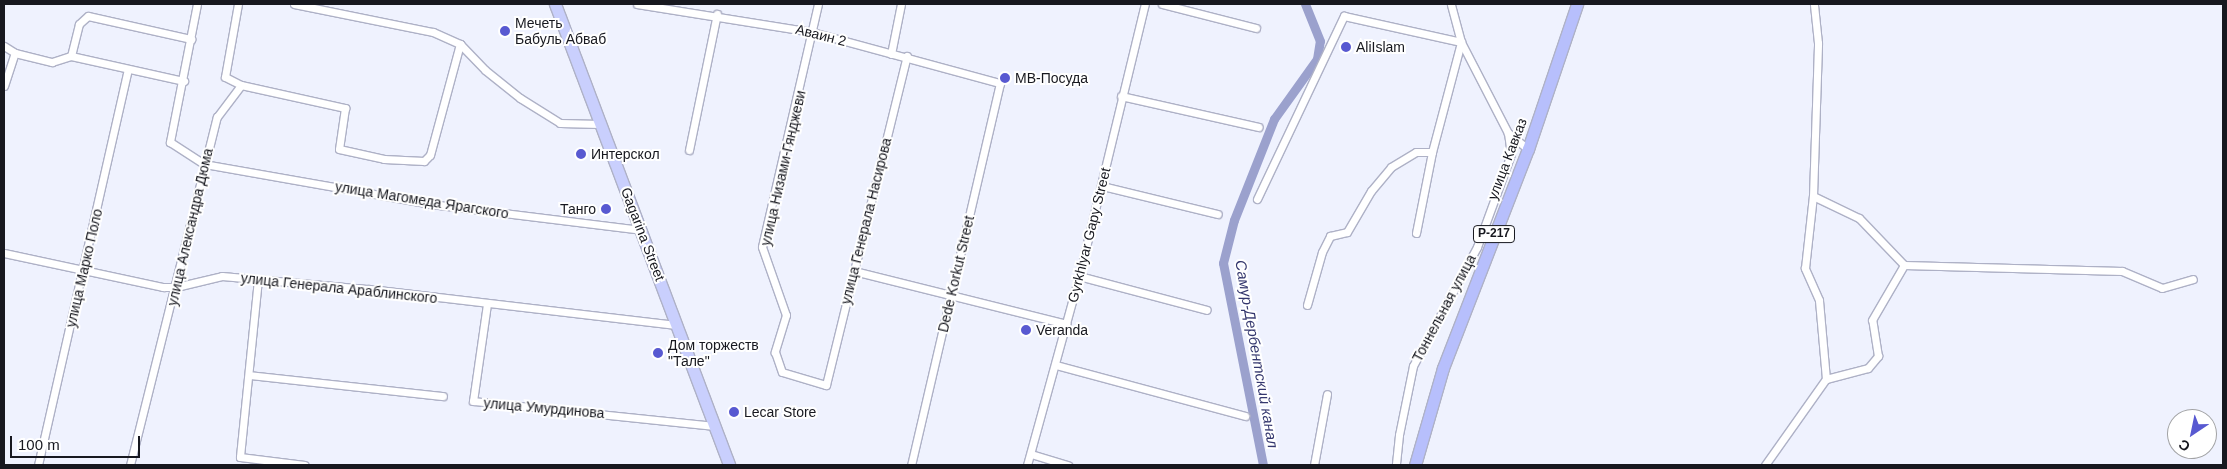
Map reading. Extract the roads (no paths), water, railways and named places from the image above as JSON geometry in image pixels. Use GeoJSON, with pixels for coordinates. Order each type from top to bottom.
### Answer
{"type":"FeatureCollection","features":[{"type":"Feature","properties":{"kind":"highway","name":"улица Кавказ"},"geometry":{"type":"LineString","coordinates":[[1415,465],[1443,368],[1528,149],[1577,4]]}},
{"type":"Feature","properties":{"kind":"main road","name":"Gagarina Street"},"geometry":{"type":"LineString","coordinates":[[555,4],[678,325],[729,465]]}},
{"type":"Feature","properties":{"kind":"street"},"geometry":{"type":"LineString","coordinates":[[197,4],[184,81],[170,142],[204,164]]}},
{"type":"Feature","properties":{"kind":"street"},"geometry":{"type":"LineString","coordinates":[[238,4],[225,78],[241,85],[345,108],[339,149],[384,158],[424,161],[430,154],[460,44]]}},
{"type":"Feature","properties":{"kind":"street"},"geometry":{"type":"LineString","coordinates":[[294,4],[433,32],[460,44],[485,70],[542,113],[560,123],[600,124]]}},
{"type":"Feature","properties":{"kind":"street","name":"Аваин 2"},"geometry":{"type":"LineString","coordinates":[[637,4],[667,6],[812,32],[891,54],[907,56],[1000,83]]}},
{"type":"Feature","properties":{"kind":"street","name":"улица Низами-Гянджеви"},"geometry":{"type":"LineString","coordinates":[[818,4],[762,247],[786,315],[775,352],[782,372],[826,385]]}},
{"type":"Feature","properties":{"kind":"street"},"geometry":{"type":"LineString","coordinates":[[891,54],[901,4]]}},
{"type":"Feature","properties":{"kind":"street","name":"Gyrkhlyar Gapy Street"},"geometry":{"type":"LineString","coordinates":[[1028,465],[1080,276],[1121,96],[1145,4]]}},
{"type":"Feature","properties":{"kind":"street"},"geometry":{"type":"LineString","coordinates":[[1162,4],[1256,28]]}},
{"type":"Feature","properties":{"kind":"street"},"geometry":{"type":"LineString","coordinates":[[1416,232],[1432,152],[1460,42],[1451,4]]}},
{"type":"Feature","properties":{"kind":"street"},"geometry":{"type":"LineString","coordinates":[[1814,4],[1818,43],[1813,196],[1805,268],[1819,300],[1826,379]]}},
{"type":"Feature","properties":{"kind":"street"},"geometry":{"type":"LineString","coordinates":[[689,150],[717,14]]}},
{"type":"Feature","properties":{"kind":"street"},"geometry":{"type":"LineString","coordinates":[[71,56],[79,24],[88,16],[191,39]]}},
{"type":"Feature","properties":{"kind":"street"},"geometry":{"type":"LineString","coordinates":[[1257,199],[1344,16],[1460,42]]}},
{"type":"Feature","properties":{"kind":"street","name":"Тоннельная улица"},"geometry":{"type":"LineString","coordinates":[[1396,465],[1399,435],[1413,366],[1477,247],[1511,154],[1508,133],[1460,42]]}},
{"type":"Feature","properties":{"kind":"street"},"geometry":{"type":"LineString","coordinates":[[4,46],[15,53],[52,62],[71,56],[184,81]]}},
{"type":"Feature","properties":{"kind":"street"},"geometry":{"type":"LineString","coordinates":[[4,86],[15,53]]}},
{"type":"Feature","properties":{"kind":"street","name":"улица Генерала Насирова"},"geometry":{"type":"LineString","coordinates":[[826,385],[907,56]]}},
{"type":"Feature","properties":{"kind":"street","name":"улица Марко Поло"},"geometry":{"type":"LineString","coordinates":[[38,465],[85,268],[128,69]]}},
{"type":"Feature","properties":{"kind":"street","name":"Dede Korkut Street"},"geometry":{"type":"LineString","coordinates":[[911,465],[1000,83]]}},
{"type":"Feature","properties":{"kind":"street","name":"улица Александра Дюма"},"geometry":{"type":"LineString","coordinates":[[130,465],[217,117],[241,85]]}},
{"type":"Feature","properties":{"kind":"street"},"geometry":{"type":"LineString","coordinates":[[1121,96],[1259,127]]}},
{"type":"Feature","properties":{"kind":"street"},"geometry":{"type":"LineString","coordinates":[[1508,133],[1528,149]]}},
{"type":"Feature","properties":{"kind":"street"},"geometry":{"type":"LineString","coordinates":[[1307,305],[1322,252],[1330,236],[1347,232],[1371,190],[1391,167],[1416,152],[1432,152]]}},
{"type":"Feature","properties":{"kind":"street","name":"улица Магомеда Ярагского"},"geometry":{"type":"LineString","coordinates":[[204,164],[430,204],[641,230]]}},
{"type":"Feature","properties":{"kind":"street"},"geometry":{"type":"LineString","coordinates":[[1102,186],[1218,214]]}},
{"type":"Feature","properties":{"kind":"street"},"geometry":{"type":"LineString","coordinates":[[1813,196],[1859,218],[1904,265],[2122,271],[2162,288],[2193,280]]}},
{"type":"Feature","properties":{"kind":"street","name":"улица Генерала Араблинского"},"geometry":{"type":"LineString","coordinates":[[4,253],[176,287],[222,276],[678,325]]}},
{"type":"Feature","properties":{"kind":"street"},"geometry":{"type":"LineString","coordinates":[[1765,465],[1826,379],[1868,368],[1878,356],[1872,320],[1904,265]]}},
{"type":"Feature","properties":{"kind":"street"},"geometry":{"type":"LineString","coordinates":[[854,271],[1066,324]]}},
{"type":"Feature","properties":{"kind":"street"},"geometry":{"type":"LineString","coordinates":[[1080,276],[1208,310]]}},
{"type":"Feature","properties":{"kind":"street"},"geometry":{"type":"LineString","coordinates":[[258,280],[240,457],[305,465]]}},
{"type":"Feature","properties":{"kind":"street","name":"улица Умурдинова"},"geometry":{"type":"LineString","coordinates":[[487,304],[472,401],[545,409],[567,408],[714,426]]}},
{"type":"Feature","properties":{"kind":"street"},"geometry":{"type":"LineString","coordinates":[[1056,365],[1245,416]]}},
{"type":"Feature","properties":{"kind":"street"},"geometry":{"type":"LineString","coordinates":[[249,375],[443,396]]}},
{"type":"Feature","properties":{"kind":"street"},"geometry":{"type":"LineString","coordinates":[[1314,465],[1327,394]]}},
{"type":"Feature","properties":{"kind":"street"},"geometry":{"type":"LineString","coordinates":[[1030,454],[1068,465]]}},
{"type":"Feature","properties":{"kind":"waterway","name":"Самур-Дербентский канал"},"geometry":{"type":"LineString","coordinates":[[1263,465],[1223,263],[1234,220],[1274,119],[1317,59],[1320,41],[1305,4]]}},
{"type":"Feature","properties":{"kind":"place","name":"Мечеть Бабуль Абваб"},"geometry":{"type":"Point","coordinates":[505,31]}},
{"type":"Feature","properties":{"kind":"place","name":"AliIslam"},"geometry":{"type":"Point","coordinates":[1346,47]}},
{"type":"Feature","properties":{"kind":"place","name":"МВ-Посуда"},"geometry":{"type":"Point","coordinates":[1005,78]}},
{"type":"Feature","properties":{"kind":"place","name":"Интерскол"},"geometry":{"type":"Point","coordinates":[581,154]}},
{"type":"Feature","properties":{"kind":"place","name":"Танго"},"geometry":{"type":"Point","coordinates":[606,209]}},
{"type":"Feature","properties":{"kind":"place","name":"Veranda"},"geometry":{"type":"Point","coordinates":[1026,330]}},
{"type":"Feature","properties":{"kind":"place","name":"Дом торжеств \"Тале\""},"geometry":{"type":"Point","coordinates":[658,353]}},
{"type":"Feature","properties":{"kind":"place","name":"Lecar Store"},"geometry":{"type":"Point","coordinates":[734,412]}}]}
